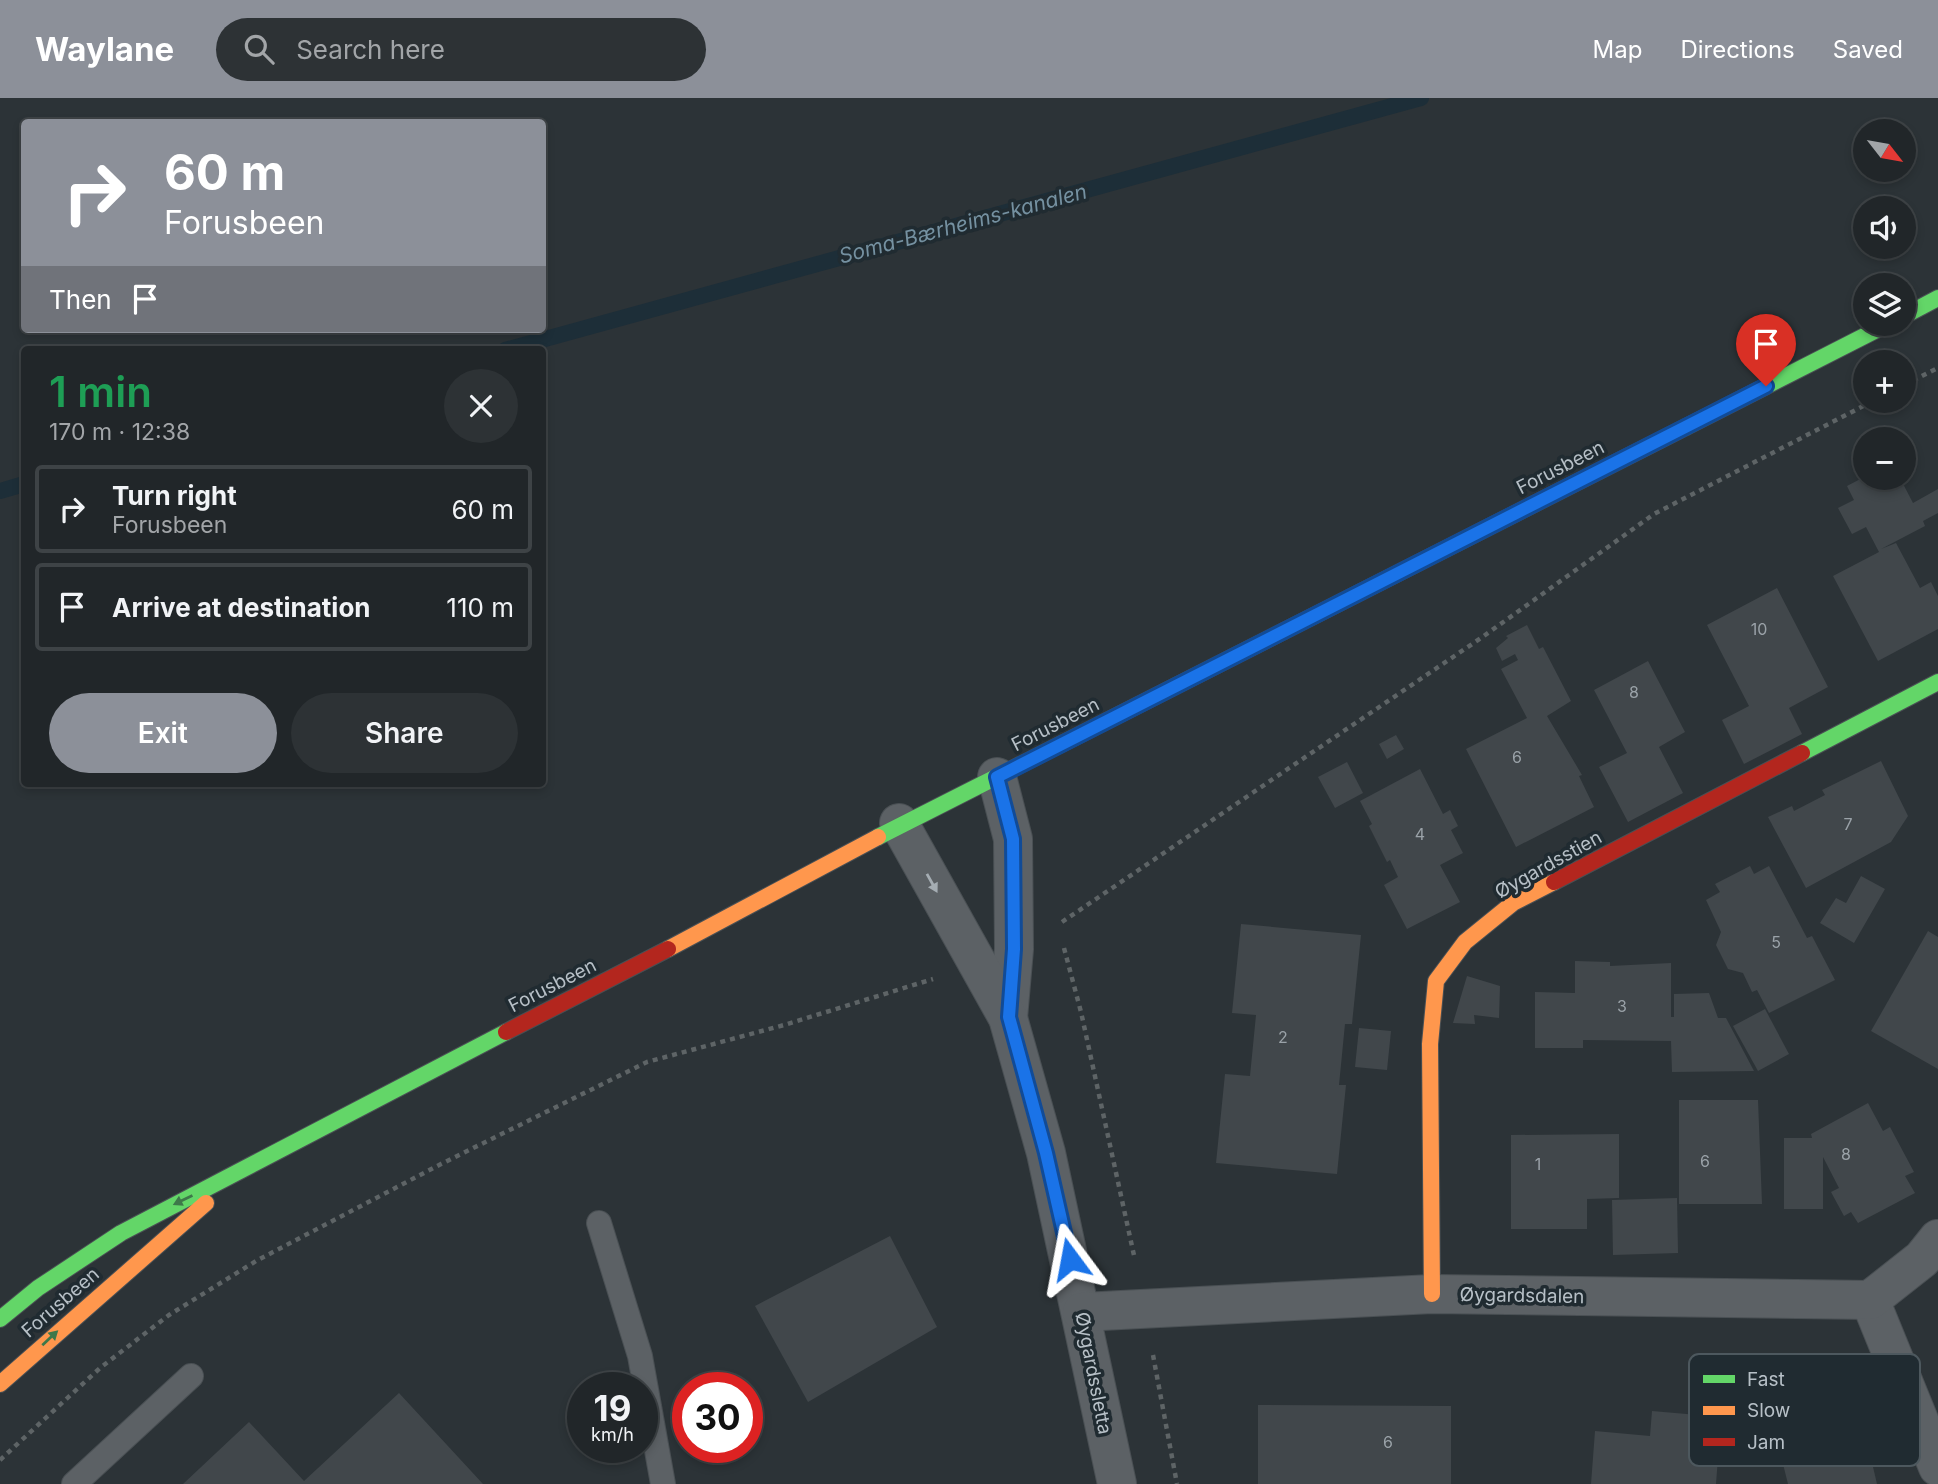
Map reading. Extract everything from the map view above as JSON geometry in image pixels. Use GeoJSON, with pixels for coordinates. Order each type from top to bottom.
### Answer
{"type":"FeatureCollection","features":[{"type":"Feature","properties":{"kind":"main road"},"geometry":{"type":"LineString","coordinates":[[1916,310],[1938,299]]}},
{"type":"Feature","properties":{"kind":"main road","name":"Forusbeen"},"geometry":{"type":"LineString","coordinates":[[0,1320],[23,1299],[144,1219],[245,1170],[433,1069],[681,943],[899,823],[997,777],[1864,336]]}},
{"type":"Feature","properties":{"kind":"main road","name":"Øygardsstien"},"geometry":{"type":"LineString","coordinates":[[1432,1293],[1432,1019],[1436,981],[1465,942],[1513,903],[1938,682]]}},
{"type":"Feature","properties":{"kind":"main road","name":"Forusbeen"},"geometry":{"type":"LineString","coordinates":[[0,1384],[245,1170]]}},
{"type":"Feature","properties":{"kind":"street","name":"Øygardssletta"},"geometry":{"type":"LineString","coordinates":[[997,777],[1013,839],[1014,949],[1009,1017]]}},
{"type":"Feature","properties":{"kind":"street","name":"Øygardssletta"},"geometry":{"type":"LineString","coordinates":[[899,823],[1009,1017],[1046,1153],[1117,1484]]}},
{"type":"Feature","properties":{"kind":"street"},"geometry":{"type":"LineString","coordinates":[[1892,1354],[1870,1300],[1922,1259],[1938,1239]]}},
{"type":"Feature","properties":{"kind":"street","name":"Øygardsdalen"},"geometry":{"type":"LineString","coordinates":[[1082,1312],[1432,1293],[1870,1300]]}},
{"type":"Feature","properties":{"kind":"street"},"geometry":{"type":"LineString","coordinates":[[1920,1423],[1938,1467]]}},
{"type":"Feature","properties":{"kind":"lane"},"geometry":{"type":"LineString","coordinates":[[599,1223],[640,1356],[663,1484]]}},
{"type":"Feature","properties":{"kind":"lane"},"geometry":{"type":"LineString","coordinates":[[74,1484],[191,1376]]}},
{"type":"Feature","properties":{"kind":"path"},"geometry":{"type":"LineString","coordinates":[[1916,379],[1938,368]]}},
{"type":"Feature","properties":{"kind":"path"},"geometry":{"type":"LineString","coordinates":[[1058,925],[1481,638],[1654,513],[1853,411]]}},
{"type":"Feature","properties":{"kind":"path"},"geometry":{"type":"LineString","coordinates":[[1061,937],[1082,1012],[1145,1309],[1177,1484]]}},
{"type":"Feature","properties":{"kind":"path"},"geometry":{"type":"LineString","coordinates":[[0,1460],[100,1368],[169,1314],[256,1261],[465,1152],[647,1062],[784,1025],[940,977]]}},
{"type":"Feature","properties":{"kind":"building"},"geometry":{"type":"Polygon","coordinates":[[[1853,483],[1853,490],[1906,490],[1913,503],[1938,489],[1938,513],[1923,521],[1925,526],[1881,549],[1896,543],[1920,588],[1931,582],[1938,596],[1938,629],[1878,661],[1833,576],[1879,552],[1866,527],[1852,534],[1838,508],[1854,500],[1847,486],[1853,483]]]}},
{"type":"Feature","properties":{"kind":"building"},"geometry":{"type":"Polygon","coordinates":[[[1777,588],[1828,687],[1789,708],[1802,734],[1744,764],[1722,720],[1749,706],[1707,625],[1777,588]]]}},
{"type":"Feature","properties":{"kind":"building"},"geometry":{"type":"Polygon","coordinates":[[[1527,625],[1539,649],[1543,647],[1571,701],[1547,716],[1582,775],[1579,776],[1594,807],[1516,847],[1466,749],[1527,718],[1501,669],[1518,660],[1515,654],[1502,661],[1496,648],[1508,638],[1506,636],[1527,625]]]}},
{"type":"Feature","properties":{"kind":"building"},"geometry":{"type":"Polygon","coordinates":[[[1648,661],[1685,732],[1659,747],[1683,793],[1628,822],[1599,767],[1627,753],[1594,690],[1648,661]]]}},
{"type":"Feature","properties":{"kind":"building"},"geometry":{"type":"Polygon","coordinates":[[[1396,735],[1404,749],[1387,759],[1379,744],[1396,735]]]}},
{"type":"Feature","properties":{"kind":"building"},"geometry":{"type":"Polygon","coordinates":[[[1881,761],[1908,816],[1891,842],[1806,888],[1768,817],[1792,806],[1794,811],[1825,795],[1822,790],[1881,761]]]}},
{"type":"Feature","properties":{"kind":"building"},"geometry":{"type":"Polygon","coordinates":[[[1347,762],[1363,793],[1335,808],[1318,777],[1347,762]]]}},
{"type":"Feature","properties":{"kind":"building"},"geometry":{"type":"Polygon","coordinates":[[[1420,769],[1443,814],[1450,810],[1458,826],[1451,830],[1463,853],[1440,865],[1460,902],[1407,929],[1384,885],[1398,877],[1390,860],[1387,862],[1369,826],[1372,824],[1360,801],[1420,769]]]}},
{"type":"Feature","properties":{"kind":"building"},"geometry":{"type":"Polygon","coordinates":[[[1750,866],[1754,874],[1769,866],[1807,938],[1812,936],[1835,980],[1769,1013],[1757,990],[1752,992],[1743,973],[1728,969],[1716,945],[1721,932],[1706,900],[1720,892],[1715,884],[1750,866]]]}},
{"type":"Feature","properties":{"kind":"building"},"geometry":{"type":"Polygon","coordinates":[[[1861,876],[1885,889],[1854,943],[1820,923],[1836,898],[1846,903],[1861,876]]]}},
{"type":"Feature","properties":{"kind":"building"},"geometry":{"type":"Polygon","coordinates":[[[1241,924],[1361,935],[1352,1024],[1345,1024],[1339,1085],[1346,1085],[1337,1174],[1216,1163],[1225,1074],[1250,1076],[1256,1015],[1232,1013],[1241,924]]]}},
{"type":"Feature","properties":{"kind":"building"},"geometry":{"type":"Polygon","coordinates":[[[1928,931],[1938,937],[1938,1069],[1871,1031],[1928,931]]]}},
{"type":"Feature","properties":{"kind":"building"},"geometry":{"type":"Polygon","coordinates":[[[1575,961],[1610,962],[1610,966],[1671,963],[1671,1017],[1674,1017],[1674,994],[1709,993],[1718,1018],[1726,1018],[1754,1071],[1672,1072],[1671,1041],[1583,1040],[1583,1048],[1535,1048],[1535,992],[1575,993],[1575,961]]]}},
{"type":"Feature","properties":{"kind":"building"},"geometry":{"type":"Polygon","coordinates":[[[1467,976],[1500,986],[1499,1018],[1474,1015],[1475,1024],[1453,1023],[1467,976]]]}},
{"type":"Feature","properties":{"kind":"building"},"geometry":{"type":"Polygon","coordinates":[[[1765,1009],[1789,1054],[1758,1071],[1733,1026],[1765,1009]]]}},
{"type":"Feature","properties":{"kind":"building"},"geometry":{"type":"Polygon","coordinates":[[[1359,1028],[1391,1031],[1387,1070],[1355,1067],[1359,1028]]]}},
{"type":"Feature","properties":{"kind":"building"},"geometry":{"type":"Polygon","coordinates":[[[1679,1100],[1758,1100],[1762,1204],[1679,1204],[1679,1100]]]}},
{"type":"Feature","properties":{"kind":"building"},"geometry":{"type":"Polygon","coordinates":[[[1868,1103],[1883,1131],[1890,1127],[1914,1172],[1905,1176],[1915,1193],[1858,1223],[1851,1212],[1844,1216],[1831,1192],[1839,1188],[1823,1157],[1823,1209],[1784,1209],[1784,1138],[1812,1138],[1811,1134],[1868,1103]]]}},
{"type":"Feature","properties":{"kind":"building"},"geometry":{"type":"Polygon","coordinates":[[[1619,1134],[1619,1198],[1587,1199],[1587,1229],[1511,1229],[1511,1135],[1619,1134]]]}},
{"type":"Feature","properties":{"kind":"building"},"geometry":{"type":"Polygon","coordinates":[[[1677,1198],[1678,1253],[1613,1255],[1612,1200],[1677,1198]]]}},
{"type":"Feature","properties":{"kind":"building"},"geometry":{"type":"Polygon","coordinates":[[[890,1236],[937,1327],[808,1402],[755,1306],[890,1236]]]}},
{"type":"Feature","properties":{"kind":"building"},"geometry":{"type":"Polygon","coordinates":[[[399,1393],[483,1484],[183,1484],[249,1422],[304,1481],[399,1393]]]}},
{"type":"Feature","properties":{"kind":"building"},"geometry":{"type":"Polygon","coordinates":[[[1258,1405],[1451,1406],[1451,1484],[1258,1484],[1258,1405]]]}},
{"type":"Feature","properties":{"kind":"building"},"geometry":{"type":"Polygon","coordinates":[[[1652,1411],[1689,1414],[1689,1466],[1717,1466],[1716,1484],[1591,1484],[1595,1431],[1650,1436],[1652,1411]]]}},
{"type":"Feature","properties":{"kind":"building"},"geometry":{"type":"Polygon","coordinates":[[[1784,1466],[1873,1466],[1877,1484],[1788,1484],[1784,1466]]]}},
{"type":"Feature","properties":{"kind":"waterway","name":"Soma-Bærheims-kanalen"},"geometry":{"type":"LineString","coordinates":[[520,346],[1421,98]]}},
{"type":"Feature","properties":{"kind":"waterway","name":"Soma-Bærheims-kanalen"},"geometry":{"type":"LineString","coordinates":[[0,491],[21,485]]}},
{"type":"Feature","properties":{"kind":"traffic: fast"},"geometry":{"type":"LineString","coordinates":[[1916,310],[1938,298]]}},
{"type":"Feature","properties":{"kind":"traffic: fast"},"geometry":{"type":"LineString","coordinates":[[1686,427],[1864,336]]}},
{"type":"Feature","properties":{"kind":"traffic: fast"},"geometry":{"type":"LineString","coordinates":[[878,837],[1284,631]]}},
{"type":"Feature","properties":{"kind":"traffic: fast"},"geometry":{"type":"LineString","coordinates":[[1802,753],[1938,682]]}},
{"type":"Feature","properties":{"kind":"traffic: fast"},"geometry":{"type":"LineString","coordinates":[[0,1319],[38,1288],[121,1233],[506,1032]]}},
{"type":"Feature","properties":{"kind":"traffic: slow"},"geometry":{"type":"LineString","coordinates":[[1284,631],[1686,427]]}},
{"type":"Feature","properties":{"kind":"traffic: slow"},"geometry":{"type":"LineString","coordinates":[[668,949],[878,837]]}},
{"type":"Feature","properties":{"kind":"traffic: slow"},"geometry":{"type":"LineString","coordinates":[[1432,1294],[1430,1044],[1436,981],[1465,942],[1513,903],[1554,882]]}},
{"type":"Feature","properties":{"kind":"traffic: slow"},"geometry":{"type":"LineString","coordinates":[[0,1384],[206,1203]]}},
{"type":"Feature","properties":{"kind":"traffic: jam"},"geometry":{"type":"LineString","coordinates":[[1554,882],[1802,753]]}},
{"type":"Feature","properties":{"kind":"traffic: jam"},"geometry":{"type":"LineString","coordinates":[[506,1032],[668,949]]}},
{"type":"Feature","properties":{"kind":"route"},"geometry":{"type":"LineString","coordinates":[[1070,1259],[1046,1153],[1009,1017],[1014,949],[1013,839],[997,777],[1766,386]]}}]}
